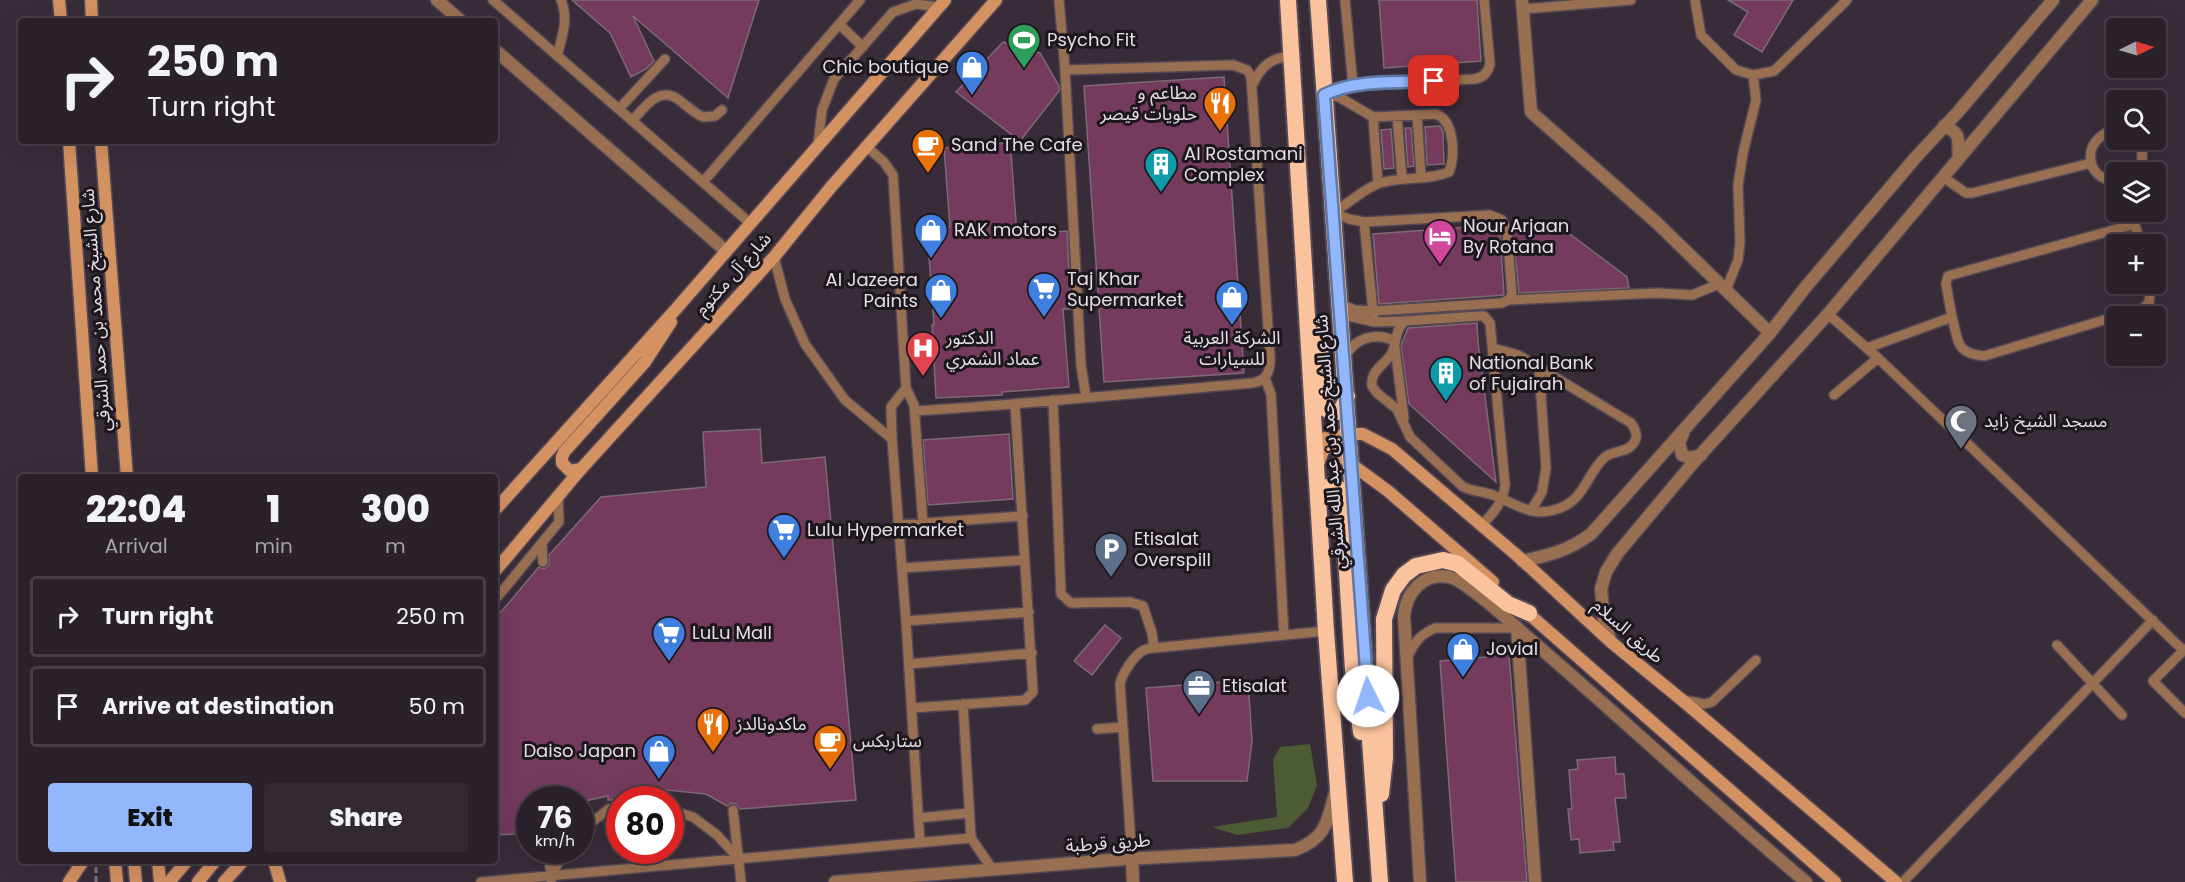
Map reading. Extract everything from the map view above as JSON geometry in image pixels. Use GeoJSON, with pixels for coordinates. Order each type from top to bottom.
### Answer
{"type":"FeatureCollection","features":[{"type":"Feature","properties":{"kind":"highway","name":"شارع الشيخ حمد بن عبد الله الشرقي"},"geometry":{"type":"LineString","coordinates":[[1288,0],[1326,631],[1345,882]]}},
{"type":"Feature","properties":{"kind":"highway","name":"شارع الشيخ حمد بن عبد الله الشرقي"},"geometry":{"type":"LineString","coordinates":[[1318,0],[1380,882]]}},
{"type":"Feature","properties":{"kind":"highway"},"geometry":{"type":"LineString","coordinates":[[1297,151],[1305,167],[1308,187],[1326,409],[1331,412],[1341,411],[1347,396]]}},
{"type":"Feature","properties":{"kind":"highway"},"geometry":{"type":"LineString","coordinates":[[1318,501],[1324,489],[1329,486],[1337,487],[1342,493],[1356,708],[1373,782]]}},
{"type":"Feature","properties":{"kind":"highway"},"geometry":{"type":"LineString","coordinates":[[1377,837],[1385,758],[1384,619],[1389,600],[1398,581],[1416,566],[1443,560],[1458,564],[1508,604],[1529,614]]}},
{"type":"Feature","properties":{"kind":"main road"},"geometry":{"type":"LineString","coordinates":[[59,0],[61,18]]}},
{"type":"Feature","properties":{"kind":"main road"},"geometry":{"type":"LineString","coordinates":[[91,0],[92,18]]}},
{"type":"Feature","properties":{"kind":"main road","name":"شارع آل مكتوم"},"geometry":{"type":"LineString","coordinates":[[498,567],[581,469],[774,256],[996,0]]}},
{"type":"Feature","properties":{"kind":"main road","name":"شارع آل مكتوم"},"geometry":{"type":"LineString","coordinates":[[498,507],[676,309],[942,4]]}},
{"type":"Feature","properties":{"kind":"main road","name":"شارع الشيخ محمد بن حمد الشرقي"},"geometry":{"type":"LineString","coordinates":[[69,144],[92,474]]}},
{"type":"Feature","properties":{"kind":"main road","name":"شارع الشيخ محمد بن حمد الشرقي"},"geometry":{"type":"LineString","coordinates":[[101,144],[127,474]]}},
{"type":"Feature","properties":{"kind":"main road"},"geometry":{"type":"LineString","coordinates":[[581,469],[570,471],[565,468],[562,463],[564,452],[650,356],[663,337],[676,309]]}},
{"type":"Feature","properties":{"kind":"main road"},"geometry":{"type":"LineString","coordinates":[[1313,417],[1329,444],[1388,491],[1835,882]]}},
{"type":"Feature","properties":{"kind":"main road"},"geometry":{"type":"LineString","coordinates":[[1317,467],[1323,451],[1329,444],[1349,434]]}},
{"type":"Feature","properties":{"kind":"main road","name":"طريق السلام"},"geometry":{"type":"LineString","coordinates":[[1349,434],[1363,434],[1392,449],[1522,561],[1611,642],[1683,700],[1896,882]]}},
{"type":"Feature","properties":{"kind":"main road"},"geometry":{"type":"LineString","coordinates":[[69,882],[81,864]]}},
{"type":"Feature","properties":{"kind":"main road"},"geometry":{"type":"LineString","coordinates":[[115,864],[117,882]]}},
{"type":"Feature","properties":{"kind":"main road"},"geometry":{"type":"LineString","coordinates":[[134,864],[136,882]]}},
{"type":"Feature","properties":{"kind":"main road"},"geometry":{"type":"LineString","coordinates":[[158,864],[160,882]]}},
{"type":"Feature","properties":{"kind":"main road"},"geometry":{"type":"LineString","coordinates":[[169,882],[184,864]]}},
{"type":"Feature","properties":{"kind":"main road"},"geometry":{"type":"LineString","coordinates":[[198,882],[213,864]]}},
{"type":"Feature","properties":{"kind":"main road"},"geometry":{"type":"LineString","coordinates":[[224,882],[240,864]]}},
{"type":"Feature","properties":{"kind":"main road"},"geometry":{"type":"LineString","coordinates":[[275,864],[280,882]]}},
{"type":"Feature","properties":{"kind":"street"},"geometry":{"type":"LineString","coordinates":[[437,0],[458,18]]}},
{"type":"Feature","properties":{"kind":"street"},"geometry":{"type":"LineString","coordinates":[[1522,561],[1553,554],[1574,546],[1592,534],[1770,333],[1812,280],[2053,0]]}},
{"type":"Feature","properties":{"kind":"street"},"geometry":{"type":"LineString","coordinates":[[1611,642],[1604,621],[1601,589],[1606,572],[1617,554],[1701,455],[1828,314],[2092,0]]}},
{"type":"Feature","properties":{"kind":"street"},"geometry":{"type":"LineString","coordinates":[[1523,4],[1531,112],[1657,223],[1770,333]]}},
{"type":"Feature","properties":{"kind":"street"},"geometry":{"type":"LineString","coordinates":[[498,53],[726,251]]}},
{"type":"Feature","properties":{"kind":"street"},"geometry":{"type":"LineString","coordinates":[[1944,126],[1955,131],[1959,139],[1959,158]]}},
{"type":"Feature","properties":{"kind":"street"},"geometry":{"type":"LineString","coordinates":[[1685,430],[1679,442],[1682,455],[1690,458],[1701,455]]}},
{"type":"Feature","properties":{"kind":"street"},"geometry":{"type":"LineString","coordinates":[[1420,882],[1404,616],[1406,605],[1415,587],[1429,578],[1444,577],[1455,579],[1517,628],[1806,882]]}},
{"type":"Feature","properties":{"kind":"street"},"geometry":{"type":"LineString","coordinates":[[1517,628],[1535,882]]}},
{"type":"Feature","properties":{"kind":"street","name":"طريق قرطبة"},"geometry":{"type":"LineString","coordinates":[[835,882],[1132,859],[1295,850],[1318,838],[1326,827],[1338,779]]}},
{"type":"Feature","properties":{"kind":"street"},"geometry":{"type":"LineString","coordinates":[[1777,858],[1801,851]]}},
{"type":"Feature","properties":{"kind":"street"},"geometry":{"type":"LineString","coordinates":[[1132,859],[1133,882]]}},
{"type":"Feature","properties":{"kind":"lane"},"geometry":{"type":"LineString","coordinates":[[493,0],[750,223]]}},
{"type":"Feature","properties":{"kind":"lane"},"geometry":{"type":"LineString","coordinates":[[557,56],[565,23],[561,0]]}},
{"type":"Feature","properties":{"kind":"lane"},"geometry":{"type":"LineString","coordinates":[[703,182],[860,0]]}},
{"type":"Feature","properties":{"kind":"lane"},"geometry":{"type":"LineString","coordinates":[[1346,0],[1353,86]]}},
{"type":"Feature","properties":{"kind":"lane"},"geometry":{"type":"LineString","coordinates":[[1324,95],[1353,86],[1483,76],[1487,73],[1490,64],[1484,0]]}},
{"type":"Feature","properties":{"kind":"lane"},"geometry":{"type":"LineString","coordinates":[[1523,4],[1631,0]]}},
{"type":"Feature","properties":{"kind":"lane"},"geometry":{"type":"LineString","coordinates":[[1695,0],[1701,35],[1736,70],[1754,75],[1774,71],[1847,0]]}},
{"type":"Feature","properties":{"kind":"lane"},"geometry":{"type":"LineString","coordinates":[[1058,2],[1065,70],[1081,365],[1086,397]]}},
{"type":"Feature","properties":{"kind":"lane"},"geometry":{"type":"LineString","coordinates":[[818,144],[819,127],[827,94],[834,79],[893,12],[916,4],[942,4]]}},
{"type":"Feature","properties":{"kind":"lane"},"geometry":{"type":"LineString","coordinates":[[839,24],[863,47]]}},
{"type":"Feature","properties":{"kind":"lane"},"geometry":{"type":"LineString","coordinates":[[1253,84],[1263,66],[1272,60],[1292,56]]}},
{"type":"Feature","properties":{"kind":"lane"},"geometry":{"type":"LineString","coordinates":[[619,109],[665,59]]}},
{"type":"Feature","properties":{"kind":"lane"},"geometry":{"type":"LineString","coordinates":[[915,411],[1015,405],[1252,383],[1265,378],[1270,367],[1253,84],[1247,70],[1233,65],[1065,70]]}},
{"type":"Feature","properties":{"kind":"lane"},"geometry":{"type":"LineString","coordinates":[[1340,309],[1372,311],[1502,303],[1508,300],[1657,293],[1692,295],[1723,287],[1738,260],[1740,242],[1738,185],[1756,100],[1754,75]]}},
{"type":"Feature","properties":{"kind":"lane"},"geometry":{"type":"LineString","coordinates":[[632,121],[654,97],[665,94],[676,98],[703,117],[715,116],[722,110]]}},
{"type":"Feature","properties":{"kind":"lane"},"geometry":{"type":"LineString","coordinates":[[1324,95],[1339,97],[1373,117],[1436,114],[1444,117],[1449,126],[1453,162],[1449,172],[1442,175],[1402,178],[1378,183],[1333,213]]}},
{"type":"Feature","properties":{"kind":"lane"},"geometry":{"type":"LineString","coordinates":[[1417,115],[1421,177]]}},
{"type":"Feature","properties":{"kind":"lane"},"geometry":{"type":"LineString","coordinates":[[1397,116],[1402,178]]}},
{"type":"Feature","properties":{"kind":"lane"},"geometry":{"type":"LineString","coordinates":[[1373,117],[1378,183]]}},
{"type":"Feature","properties":{"kind":"lane"},"geometry":{"type":"LineString","coordinates":[[2106,132],[2096,139],[2091,150],[2091,163],[2096,172],[2106,179]]}},
{"type":"Feature","properties":{"kind":"lane"},"geometry":{"type":"LineString","coordinates":[[867,147],[884,162],[893,175],[906,388],[915,411],[923,523]]}},
{"type":"Feature","properties":{"kind":"lane"},"geometry":{"type":"LineString","coordinates":[[1943,177],[1966,193],[1972,193],[2091,163]]}},
{"type":"Feature","properties":{"kind":"lane"},"geometry":{"type":"LineString","coordinates":[[1333,213],[1365,222],[1497,216],[1502,220],[1507,231],[1512,289],[1512,295],[1508,300]]}},
{"type":"Feature","properties":{"kind":"lane"},"geometry":{"type":"LineString","coordinates":[[1365,222],[1374,322]]}},
{"type":"Feature","properties":{"kind":"lane"},"geometry":{"type":"LineString","coordinates":[[2138,234],[2135,224],[1953,273],[1948,276],[1946,284],[1952,317],[1962,349],[1967,354],[1984,356],[2144,308],[2149,302],[2150,294]]}},
{"type":"Feature","properties":{"kind":"lane"},"geometry":{"type":"LineString","coordinates":[[774,256],[785,299],[805,344],[845,400],[892,439]]}},
{"type":"Feature","properties":{"kind":"lane"},"geometry":{"type":"LineString","coordinates":[[1340,309],[1374,322],[1484,316],[1490,323],[1505,485],[1502,500],[1482,526]]}},
{"type":"Feature","properties":{"kind":"lane"},"geometry":{"type":"LineString","coordinates":[[1828,314],[1878,358],[2184,649],[2153,681],[2185,713]]}},
{"type":"Feature","properties":{"kind":"lane"},"geometry":{"type":"LineString","coordinates":[[1867,348],[1952,317]]}},
{"type":"Feature","properties":{"kind":"lane"},"geometry":{"type":"LineString","coordinates":[[1405,321],[1400,326],[1388,357],[1374,374],[1372,382],[1377,393],[1397,409],[1406,432],[1462,486],[1476,493],[1488,494],[1531,511],[1552,511],[1570,504],[1578,498],[1603,459],[1615,452],[1629,449],[1634,444],[1635,429],[1631,423],[1539,367],[1507,351],[1493,348]]}},
{"type":"Feature","properties":{"kind":"lane"},"geometry":{"type":"LineString","coordinates":[[1344,359],[1352,347],[1365,338],[1380,336],[1395,343]]}},
{"type":"Feature","properties":{"kind":"lane"},"geometry":{"type":"LineString","coordinates":[[1395,343],[1406,432]]}},
{"type":"Feature","properties":{"kind":"lane"},"geometry":{"type":"LineString","coordinates":[[1834,394],[1878,358]]}},
{"type":"Feature","properties":{"kind":"lane"},"geometry":{"type":"LineString","coordinates":[[1531,511],[1542,492],[1546,468],[1539,367]]}},
{"type":"Feature","properties":{"kind":"lane"},"geometry":{"type":"LineString","coordinates":[[1265,378],[1271,394],[1284,635]]}},
{"type":"Feature","properties":{"kind":"lane"},"geometry":{"type":"LineString","coordinates":[[906,388],[891,407],[920,843]]}},
{"type":"Feature","properties":{"kind":"lane"},"geometry":{"type":"LineString","coordinates":[[1053,400],[1061,594],[1071,603],[1130,602],[1143,606],[1152,633],[1154,648]]}},
{"type":"Feature","properties":{"kind":"lane"},"geometry":{"type":"LineString","coordinates":[[912,708],[1025,700],[1033,692],[1015,405]]}},
{"type":"Feature","properties":{"kind":"lane"},"geometry":{"type":"LineString","coordinates":[[498,597],[560,522],[558,497]]}},
{"type":"Feature","properties":{"kind":"lane"},"geometry":{"type":"LineString","coordinates":[[898,525],[1023,516]]}},
{"type":"Feature","properties":{"kind":"lane"},"geometry":{"type":"LineString","coordinates":[[542,546],[543,562]]}},
{"type":"Feature","properties":{"kind":"lane"},"geometry":{"type":"LineString","coordinates":[[902,568],[1025,560]]}},
{"type":"Feature","properties":{"kind":"lane"},"geometry":{"type":"LineString","coordinates":[[906,621],[1029,612]]}},
{"type":"Feature","properties":{"kind":"lane"},"geometry":{"type":"LineString","coordinates":[[1903,882],[2153,620]]}},
{"type":"Feature","properties":{"kind":"lane"},"geometry":{"type":"LineString","coordinates":[[1407,658],[1416,640],[1435,628],[1517,628]]}},
{"type":"Feature","properties":{"kind":"lane"},"geometry":{"type":"LineString","coordinates":[[1132,859],[1120,684],[1121,678],[1138,655],[1144,649],[1326,631]]}},
{"type":"Feature","properties":{"kind":"lane"},"geometry":{"type":"LineString","coordinates":[[2057,645],[2122,715]]}},
{"type":"Feature","properties":{"kind":"lane"},"geometry":{"type":"LineString","coordinates":[[909,664],[1032,653]]}},
{"type":"Feature","properties":{"kind":"lane"},"geometry":{"type":"LineString","coordinates":[[1683,700],[1704,704],[1712,702],[1756,660]]}},
{"type":"Feature","properties":{"kind":"lane"},"geometry":{"type":"LineString","coordinates":[[963,704],[971,838],[993,870]]}},
{"type":"Feature","properties":{"kind":"lane"},"geometry":{"type":"LineString","coordinates":[[1097,729],[1123,727]]}},
{"type":"Feature","properties":{"kind":"lane"},"geometry":{"type":"LineString","coordinates":[[733,810],[741,882]]}},
{"type":"Feature","properties":{"kind":"lane"},"geometry":{"type":"LineString","coordinates":[[594,820],[606,811]]}},
{"type":"Feature","properties":{"kind":"lane"},"geometry":{"type":"LineString","coordinates":[[918,818],[969,813]]}},
{"type":"Feature","properties":{"kind":"lane"},"geometry":{"type":"LineString","coordinates":[[684,814],[693,817],[717,836],[739,859]]}},
{"type":"Feature","properties":{"kind":"lane"},"geometry":{"type":"LineString","coordinates":[[481,882],[551,879],[971,838]]}},
{"type":"Feature","properties":{"kind":"lane"},"geometry":{"type":"LineString","coordinates":[[550,864],[551,879]]}},
{"type":"Feature","properties":{"kind":"lane"},"geometry":{"type":"LineString","coordinates":[[551,879],[559,864]]}},
{"type":"Feature","properties":{"kind":"path"},"geometry":{"type":"LineString","coordinates":[[96,864],[96,882]]}},
{"type":"Feature","properties":{"kind":"green space"},"geometry":{"type":"Polygon","coordinates":[[[1310,744],[1317,785],[1308,808],[1288,828],[1237,835],[1212,827],[1277,817],[1273,760],[1280,747],[1310,744]]]}},
{"type":"Feature","properties":{"kind":"building"},"geometry":{"type":"Polygon","coordinates":[[[572,0],[759,0],[728,98],[633,16],[654,61],[646,69],[631,77],[610,33],[572,0]]]}},
{"type":"Feature","properties":{"kind":"building"},"geometry":{"type":"Polygon","coordinates":[[[1379,0],[1477,0],[1481,61],[1384,68],[1379,0]]]}},
{"type":"Feature","properties":{"kind":"building"},"geometry":{"type":"Polygon","coordinates":[[[1728,0],[1793,0],[1762,52],[1734,35],[1748,12],[1728,0]]]}},
{"type":"Feature","properties":{"kind":"building"},"geometry":{"type":"Polygon","coordinates":[[[1003,42],[1040,53],[1059,86],[1059,91],[1020,141],[956,92],[1003,42]]]}},
{"type":"Feature","properties":{"kind":"building","name":"Al Rostamani Complex"},"geometry":{"type":"Polygon","coordinates":[[[1224,77],[1244,373],[1104,382],[1084,86],[1224,77]]]}},
{"type":"Feature","properties":{"kind":"building"},"geometry":{"type":"Polygon","coordinates":[[[1440,126],[1443,132],[1444,164],[1427,165],[1425,127],[1440,126]]]}},
{"type":"Feature","properties":{"kind":"building"},"geometry":{"type":"Polygon","coordinates":[[[1405,128],[1411,128],[1414,166],[1408,167],[1405,128]]]}},
{"type":"Feature","properties":{"kind":"building"},"geometry":{"type":"Polygon","coordinates":[[[1391,129],[1394,168],[1384,169],[1381,130],[1391,129]]]}},
{"type":"Feature","properties":{"kind":"building"},"geometry":{"type":"Polygon","coordinates":[[[1019,142],[1011,152],[1017,235],[1067,231],[1071,309],[1063,309],[1069,387],[1002,392],[1002,395],[936,398],[932,325],[934,325],[927,228],[950,227],[944,148],[1019,142]]]}},
{"type":"Feature","properties":{"kind":"building"},"geometry":{"type":"Polygon","coordinates":[[[1554,222],[1627,277],[1629,288],[1519,293],[1512,225],[1554,222]]]}},
{"type":"Feature","properties":{"kind":"building","name":"Nour Arjaan By Rotana"},"geometry":{"type":"Polygon","coordinates":[[[1497,225],[1500,233],[1504,295],[1379,304],[1373,234],[1497,225]]]}},
{"type":"Feature","properties":{"kind":"building","name":"National Bank of Fujairah"},"geometry":{"type":"Polygon","coordinates":[[[1477,323],[1496,482],[1409,404],[1401,346],[1408,328],[1477,323]]]}},
{"type":"Feature","properties":{"kind":"building","name":"LuLu Mall"},"geometry":{"type":"Polygon","coordinates":[[[760,429],[762,463],[825,457],[856,800],[740,809],[736,804],[732,803],[727,806],[706,794],[684,792],[684,786],[606,786],[606,796],[594,799],[594,786],[516,786],[516,833],[498,835],[498,615],[539,567],[544,569],[549,565],[549,555],[601,497],[706,487],[703,432],[760,429]]]}},
{"type":"Feature","properties":{"kind":"building"},"geometry":{"type":"Polygon","coordinates":[[[1009,434],[1013,499],[928,505],[923,440],[1009,434]]]}},
{"type":"Feature","properties":{"kind":"building"},"geometry":{"type":"Polygon","coordinates":[[[1105,625],[1121,638],[1092,675],[1074,661],[1105,625]]]}},
{"type":"Feature","properties":{"kind":"building"},"geometry":{"type":"Polygon","coordinates":[[[1509,655],[1527,882],[1456,882],[1440,661],[1509,655]]]}},
{"type":"Feature","properties":{"kind":"building","name":"Etisalat"},"geometry":{"type":"Polygon","coordinates":[[[1248,680],[1252,741],[1247,781],[1153,781],[1146,688],[1248,680]]]}},
{"type":"Feature","properties":{"kind":"building"},"geometry":{"type":"Polygon","coordinates":[[[1615,757],[1616,774],[1624,774],[1626,798],[1615,798],[1620,842],[1613,842],[1614,850],[1580,853],[1579,839],[1571,840],[1568,809],[1572,809],[1569,770],[1578,769],[1577,760],[1615,757]]]}},
{"type":"Feature","properties":{"kind":"place","name":"Psycho Fit"},"geometry":{"type":"Point","coordinates":[1024,69]}},
{"type":"Feature","properties":{"kind":"place","name":"Chic boutique"},"geometry":{"type":"Point","coordinates":[972,96]}},
{"type":"Feature","properties":{"kind":"place","name":"مطاعم و حلويات قيصر"},"geometry":{"type":"Point","coordinates":[1220,132]}},
{"type":"Feature","properties":{"kind":"place","name":"Sand The Cafe"},"geometry":{"type":"Point","coordinates":[928,174]}},
{"type":"Feature","properties":{"kind":"place","name":"Al Rostamani Complex"},"geometry":{"type":"Point","coordinates":[1161,193]}},
{"type":"Feature","properties":{"kind":"place","name":"RAK motors"},"geometry":{"type":"Point","coordinates":[931,259]}},
{"type":"Feature","properties":{"kind":"place","name":"Nour Arjaan By Rotana"},"geometry":{"type":"Point","coordinates":[1440,265]}},
{"type":"Feature","properties":{"kind":"place","name":"Taj Khar Supermarket"},"geometry":{"type":"Point","coordinates":[1044,318]}},
{"type":"Feature","properties":{"kind":"place","name":"Al Jazeera Paints"},"geometry":{"type":"Point","coordinates":[941,319]}},
{"type":"Feature","properties":{"kind":"place","name":"الشركة العربية للسيارات"},"geometry":{"type":"Point","coordinates":[1232,326]}},
{"type":"Feature","properties":{"kind":"place","name":"الدكتور عماد الشمري"},"geometry":{"type":"Point","coordinates":[923,377]}},
{"type":"Feature","properties":{"kind":"place","name":"National Bank of Fujairah"},"geometry":{"type":"Point","coordinates":[1446,402]}},
{"type":"Feature","properties":{"kind":"place","name":"مسجد الشيخ زايد"},"geometry":{"type":"Point","coordinates":[1961,450]}},
{"type":"Feature","properties":{"kind":"place","name":"Lulu Hypermarket"},"geometry":{"type":"Point","coordinates":[784,559]}},
{"type":"Feature","properties":{"kind":"place","name":"Etisalat Overspill"},"geometry":{"type":"Point","coordinates":[1111,578]}},
{"type":"Feature","properties":{"kind":"place","name":"LuLu Mall"},"geometry":{"type":"Point","coordinates":[669,662]}},
{"type":"Feature","properties":{"kind":"place","name":"Jovial"},"geometry":{"type":"Point","coordinates":[1463,678]}},
{"type":"Feature","properties":{"kind":"place","name":"Etisalat"},"geometry":{"type":"Point","coordinates":[1199,715]}},
{"type":"Feature","properties":{"kind":"place","name":"ماكدونالدز"},"geometry":{"type":"Point","coordinates":[713,753]}},
{"type":"Feature","properties":{"kind":"place","name":"ستاربكس"},"geometry":{"type":"Point","coordinates":[830,770]}},
{"type":"Feature","properties":{"kind":"place","name":"Daiso Japan"},"geometry":{"type":"Point","coordinates":[659,780]}},
{"type":"Feature","properties":{"kind":"route"},"geometry":{"type":"LineString","coordinates":[[1368,696],[1324,95],[1353,86],[1434,81]]}}]}
